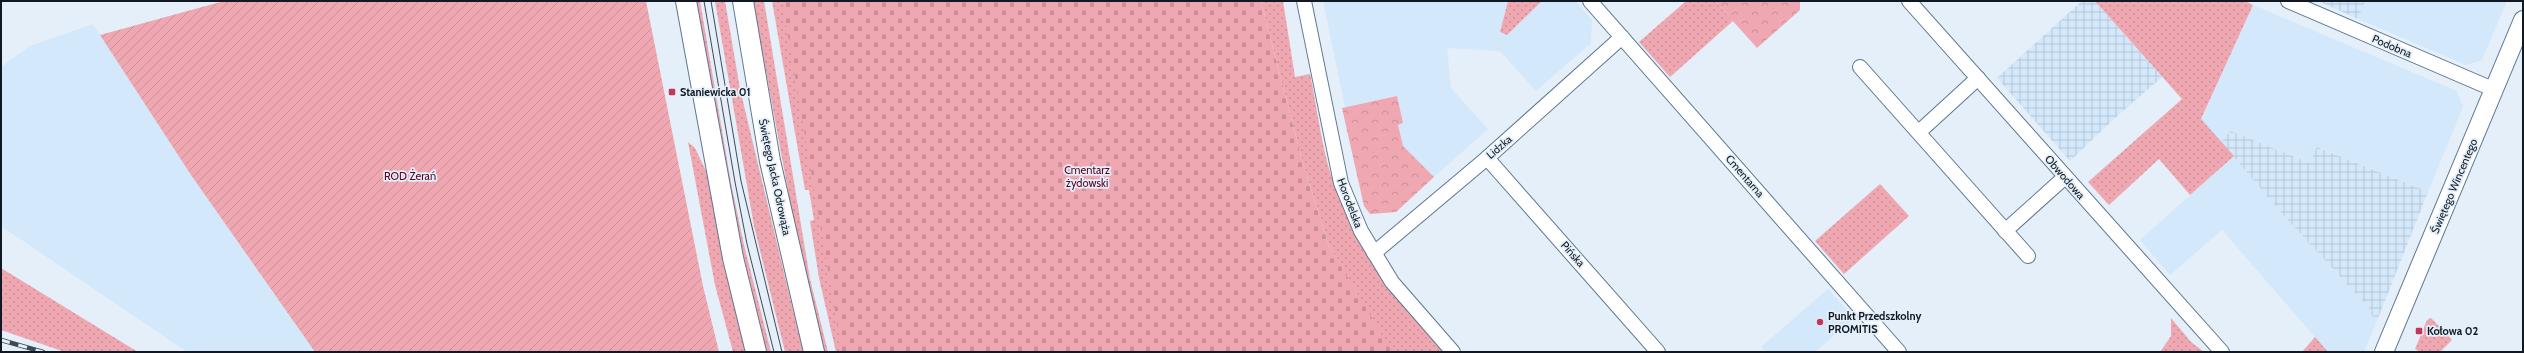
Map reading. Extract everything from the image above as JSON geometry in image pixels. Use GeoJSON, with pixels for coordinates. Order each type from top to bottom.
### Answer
{"type":"FeatureCollection","features":[{"type":"Feature","properties":{"kind":"main road"},"geometry":{"type":"LineString","coordinates":[[686,1],[733,258],[756,352]]}},
{"type":"Feature","properties":{"kind":"main road","name":"Świętego Jacka Odrowąża"},"geometry":{"type":"LineString","coordinates":[[742,1],[770,161],[814,352]]}},
{"type":"Feature","properties":{"kind":"street","name":"Horodelska"},"geometry":{"type":"LineString","coordinates":[[1304,1],[1341,183],[1361,232],[1392,282],[1453,352]]}},
{"type":"Feature","properties":{"kind":"street","name":"Cmentarna"},"geometry":{"type":"LineString","coordinates":[[1590,1],[1899,352]]}},
{"type":"Feature","properties":{"kind":"street","name":"Obwodowa"},"geometry":{"type":"LineString","coordinates":[[1909,1],[2222,352]]}},
{"type":"Feature","properties":{"kind":"street","name":"Podobna"},"geometry":{"type":"LineString","coordinates":[[2288,1],[2495,90]]}},
{"type":"Feature","properties":{"kind":"street","name":"Świętego Wincentego"},"geometry":{"type":"LineString","coordinates":[[2384,352],[2495,90],[2523,20]]}},
{"type":"Feature","properties":{"kind":"street","name":"Lidzka"},"geometry":{"type":"LineString","coordinates":[[1374,253],[1487,158],[1622,37]]}},
{"type":"Feature","properties":{"kind":"street"},"geometry":{"type":"LineString","coordinates":[[1860,67],[2028,256]]}},
{"type":"Feature","properties":{"kind":"street"},"geometry":{"type":"LineString","coordinates":[[1919,132],[1978,78]]}},
{"type":"Feature","properties":{"kind":"street","name":"Pińska"},"geometry":{"type":"LineString","coordinates":[[1487,158],[1658,352]]}},
{"type":"Feature","properties":{"kind":"street"},"geometry":{"type":"LineString","coordinates":[[2005,231],[2065,177]]}},
{"type":"Feature","properties":{"kind":"shaded area"},"geometry":{"type":"Polygon","coordinates":[[[1323,1],[1508,1],[1500,32],[1507,35],[1542,1],[1576,1],[1592,20],[1591,43],[1536,91],[1500,51],[1447,48],[1451,88],[1488,129],[1434,177],[1403,146],[1398,125],[1403,123],[1397,96],[1345,107],[1323,1]]]}},
{"type":"Feature","properties":{"kind":"shaded area"},"geometry":{"type":"Polygon","coordinates":[[[2082,1],[2095,1],[2162,77],[2116,117],[2070,161],[1997,78],[2082,1]]]}},
{"type":"Feature","properties":{"kind":"shaded area"},"geometry":{"type":"Polygon","coordinates":[[[2318,1],[2365,1],[2358,19],[2318,1]]]}},
{"type":"Feature","properties":{"kind":"shaded area"},"geometry":{"type":"Polygon","coordinates":[[[2365,1],[2507,1],[2482,60],[2466,65],[2358,19],[2365,1]]]}},
{"type":"Feature","properties":{"kind":"shaded area"},"geometry":{"type":"Polygon","coordinates":[[[2253,5],[2457,91],[2463,107],[2428,192],[2318,147],[2311,163],[2231,131],[2221,142],[2201,120],[2253,5]]]}},
{"type":"Feature","properties":{"kind":"shaded area"},"geometry":{"type":"Polygon","coordinates":[[[93,24],[191,175],[315,352],[187,352],[1,226],[1,67],[30,46],[93,24]]]}},
{"type":"Feature","properties":{"kind":"shaded area"},"geometry":{"type":"Polygon","coordinates":[[[2231,131],[2310,163],[2317,147],[2428,192],[2377,321],[2370,313],[2372,311],[2285,217],[2221,142],[2231,131]]]}},
{"type":"Feature","properties":{"kind":"shaded area"},"geometry":{"type":"Polygon","coordinates":[[[2234,156],[2285,217],[2372,311],[2370,313],[2377,321],[2364,352],[2328,352],[2222,230],[2170,275],[2140,240],[2234,156]]]}},
{"type":"Feature","properties":{"kind":"shaded area","name":"Punkt Przedszkolny PROMITIS"},"geometry":{"type":"Polygon","coordinates":[[[1828,289],[1854,318],[1815,352],[1766,352],[1761,347],[1828,289]]]}},
{"type":"Feature","properties":{"kind":"green space","name":"ROD Żerań"},"geometry":{"type":"Polygon","coordinates":[[[224,1],[646,1],[703,286],[719,352],[315,352],[191,175],[100,35],[224,1]]]}},
{"type":"Feature","properties":{"kind":"green space"},"geometry":{"type":"Polygon","coordinates":[[[695,1],[700,1],[731,183],[744,245],[771,352],[765,352],[741,255],[695,1]]]}},
{"type":"Feature","properties":{"kind":"green space"},"geometry":{"type":"Polygon","coordinates":[[[715,1],[725,1],[740,89],[803,352],[785,352],[754,226],[715,1]]]}},
{"type":"Feature","properties":{"kind":"green space"},"geometry":{"type":"Polygon","coordinates":[[[753,1],[764,1],[810,279],[828,352],[824,352],[799,250],[753,1]]]}},
{"type":"Feature","properties":{"kind":"green space"},"geometry":{"type":"Polygon","coordinates":[[[772,1],[792,1],[852,352],[836,352],[819,278],[810,221],[814,220],[809,190],[805,190],[772,1]]]}},
{"type":"Feature","properties":{"kind":"green space","name":"Cmentarz żydowski"},"geometry":{"type":"Polygon","coordinates":[[[782,1],[1261,1],[1302,160],[1329,246],[1392,352],[842,352],[782,1]]]}},
{"type":"Feature","properties":{"kind":"green space"},"geometry":{"type":"Polygon","coordinates":[[[1261,1],[1283,1],[1295,77],[1310,74],[1329,169],[1343,207],[1354,231],[1366,252],[1393,292],[1444,352],[1230,352],[1360,299],[1329,246],[1302,160],[1261,1]]]}},
{"type":"Feature","properties":{"kind":"green space"},"geometry":{"type":"Polygon","coordinates":[[[1508,1],[1542,1],[1507,35],[1500,32],[1508,1]]]}},
{"type":"Feature","properties":{"kind":"green space"},"geometry":{"type":"Polygon","coordinates":[[[1686,1],[1715,1],[1733,21],[1670,77],[1639,42],[1686,1]]]}},
{"type":"Feature","properties":{"kind":"green space"},"geometry":{"type":"Polygon","coordinates":[[[1715,1],[1800,1],[1800,10],[1757,48],[1715,1]]]}},
{"type":"Feature","properties":{"kind":"green space"},"geometry":{"type":"Polygon","coordinates":[[[2095,1],[2245,1],[2253,5],[2201,119],[2234,156],[2190,195],[2159,159],[2109,205],[2088,182],[2182,99],[2095,1]]]}},
{"type":"Feature","properties":{"kind":"green space"},"geometry":{"type":"Polygon","coordinates":[[[1397,96],[1403,123],[1398,125],[1403,146],[1434,177],[1396,212],[1370,214],[1364,206],[1342,108],[1397,96]]]}},
{"type":"Feature","properties":{"kind":"green space"},"geometry":{"type":"Polygon","coordinates":[[[688,142],[695,148],[706,171],[748,352],[733,352],[715,285],[688,142]]]}},
{"type":"Feature","properties":{"kind":"green space"},"geometry":{"type":"Polygon","coordinates":[[[1880,184],[1909,216],[1844,274],[1815,241],[1880,184]]]}},
{"type":"Feature","properties":{"kind":"green space"},"geometry":{"type":"Polygon","coordinates":[[[1,268],[138,352],[65,352],[1,330],[1,268]]]}},
{"type":"Feature","properties":{"kind":"green space"},"geometry":{"type":"Polygon","coordinates":[[[2171,318],[2191,342],[2204,352],[2160,352],[2171,336],[2171,318]]]}},
{"type":"Feature","properties":{"kind":"green space"},"geometry":{"type":"Polygon","coordinates":[[[2431,318],[2452,340],[2440,352],[2420,352],[2415,349],[2427,320],[2431,318]]]}},
{"type":"Feature","properties":{"kind":"green space"},"geometry":{"type":"Polygon","coordinates":[[[2315,337],[2328,352],[2302,352],[2315,337]]]}},
{"type":"Feature","properties":{"kind":"tram line"},"geometry":{"type":"LineString","coordinates":[[704,1],[747,244],[774,352]]}},
{"type":"Feature","properties":{"kind":"tram line"},"geometry":{"type":"LineString","coordinates":[[711,1],[741,181],[782,352]]}},
{"type":"Feature","properties":{"kind":"railway"},"geometry":{"type":"LineString","coordinates":[[1,340],[43,352]]}},
{"type":"Feature","properties":{"kind":"place","name":"Staniewicka 01"},"geometry":{"type":"Point","coordinates":[672,92]}},
{"type":"Feature","properties":{"kind":"place","name":"Punkt Przedszkolny PROMITIS"},"geometry":{"type":"Point","coordinates":[1820,322]}},
{"type":"Feature","properties":{"kind":"place","name":"Kołowa 02"},"geometry":{"type":"Point","coordinates":[2419,331]}}]}
